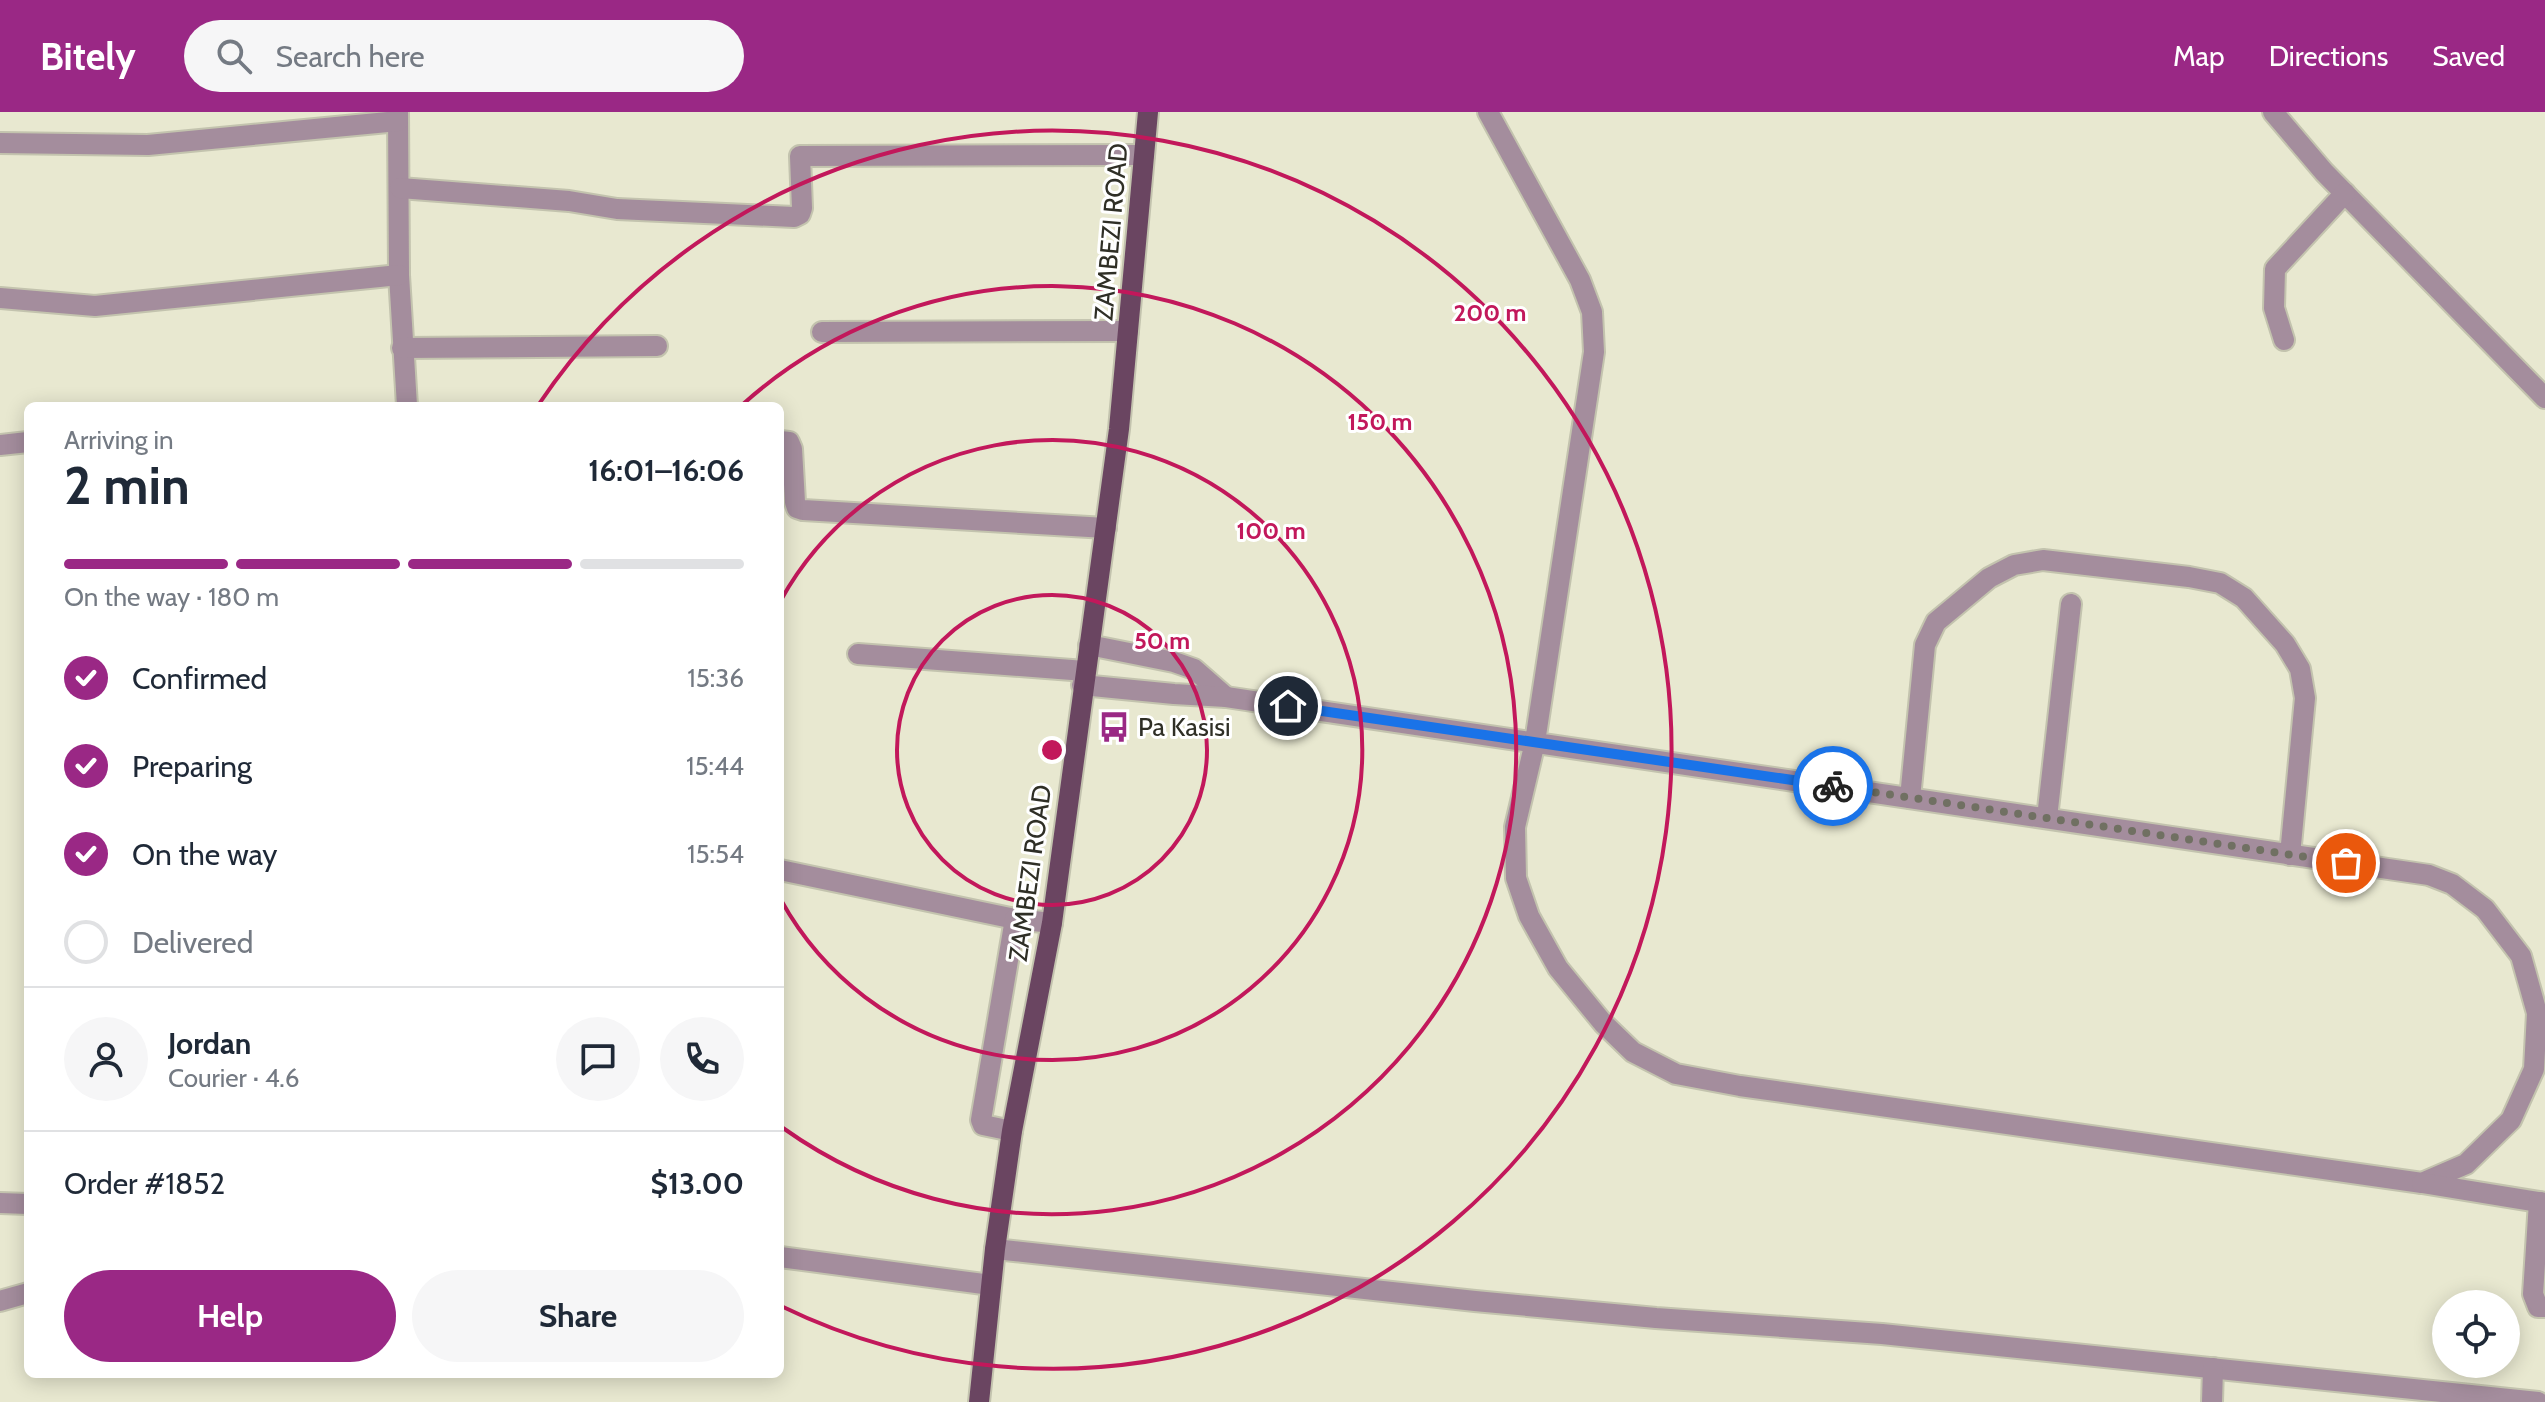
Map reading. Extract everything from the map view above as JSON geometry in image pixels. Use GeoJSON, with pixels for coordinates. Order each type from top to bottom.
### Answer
{"type":"FeatureCollection","features":[{"type":"Feature","properties":{"kind":"main road","name":"ZAMBEZI ROAD"},"geometry":{"type":"LineString","coordinates":[[979,1402],[995,1249],[1012,1131],[1052,923],[1119,429],[1148,112]]}},
{"type":"Feature","properties":{"kind":"street"},"geometry":{"type":"LineString","coordinates":[[1488,112],[1580,280],[1592,312],[1594,352],[1535,742],[1515,827],[1516,878],[1529,916],[1558,968],[1603,1023],[1633,1052],[1676,1074],[1740,1086],[2542,1202],[2533,1294],[2538,1307],[2545,1307]]}},
{"type":"Feature","properties":{"kind":"street"},"geometry":{"type":"LineString","coordinates":[[2273,112],[2345,193],[2545,398]]}},
{"type":"Feature","properties":{"kind":"street"},"geometry":{"type":"LineString","coordinates":[[0,143],[148,145],[398,117],[399,275],[407,402]]}},
{"type":"Feature","properties":{"kind":"street"},"geometry":{"type":"LineString","coordinates":[[400,188],[521,197],[617,209],[794,217],[800,214],[802,208],[800,156],[1144,155]]}},
{"type":"Feature","properties":{"kind":"street"},"geometry":{"type":"LineString","coordinates":[[2284,340],[2274,308],[2275,269],[2345,193]]}},
{"type":"Feature","properties":{"kind":"street"},"geometry":{"type":"LineString","coordinates":[[0,298],[95,306],[399,275]]}},
{"type":"Feature","properties":{"kind":"street"},"geometry":{"type":"LineString","coordinates":[[822,332],[1128,331]]}},
{"type":"Feature","properties":{"kind":"street"},"geometry":{"type":"LineString","coordinates":[[402,348],[657,346]]}},
{"type":"Feature","properties":{"kind":"street"},"geometry":{"type":"LineString","coordinates":[[784,441],[789,442],[792,449],[795,502],[797,508],[803,510],[1106,528]]}},
{"type":"Feature","properties":{"kind":"street"},"geometry":{"type":"LineString","coordinates":[[0,445],[24,442]]}},
{"type":"Feature","properties":{"kind":"street"},"geometry":{"type":"LineString","coordinates":[[1910,798],[1925,645],[1936,622],[1989,578],[2014,565],[2043,560],[2189,577],[2220,583],[2244,598],[2285,644],[2300,669],[2305,698],[2290,855]]}},
{"type":"Feature","properties":{"kind":"street"},"geometry":{"type":"LineString","coordinates":[[2047,818],[2071,604]]}},
{"type":"Feature","properties":{"kind":"street"},"geometry":{"type":"LineString","coordinates":[[1089,645],[1194,669],[1226,697]]}},
{"type":"Feature","properties":{"kind":"street"},"geometry":{"type":"LineString","coordinates":[[858,654],[1226,697],[2429,875],[2452,884],[2485,909],[2521,956],[2537,1013],[2534,1069],[2511,1120],[2466,1164],[2422,1183]]}},
{"type":"Feature","properties":{"kind":"street"},"geometry":{"type":"LineString","coordinates":[[784,871],[1015,919],[1052,923]]}},
{"type":"Feature","properties":{"kind":"street"},"geometry":{"type":"LineString","coordinates":[[1012,1131],[983,1125],[981,1120],[1015,919]]}},
{"type":"Feature","properties":{"kind":"street"},"geometry":{"type":"LineString","coordinates":[[0,1203],[24,1204]]}},
{"type":"Feature","properties":{"kind":"street"},"geometry":{"type":"LineString","coordinates":[[995,1249],[1475,1301],[1882,1334],[2538,1402]]}},
{"type":"Feature","properties":{"kind":"street"},"geometry":{"type":"LineString","coordinates":[[784,1258],[991,1285]]}},
{"type":"Feature","properties":{"kind":"street"},"geometry":{"type":"LineString","coordinates":[[0,1301],[24,1294]]}},
{"type":"Feature","properties":{"kind":"street"},"geometry":{"type":"LineString","coordinates":[[2212,1402],[2213,1368]]}},
{"type":"Feature","properties":{"kind":"way so far"},"geometry":{"type":"LineString","coordinates":[[1833,786],[2346,863]]}},
{"type":"Feature","properties":{"kind":"place","name":"Pa Kasisi"},"geometry":{"type":"Point","coordinates":[1114,727]}},
{"type":"Feature","properties":{"kind":"route"},"geometry":{"type":"LineString","coordinates":[[1288,706],[1833,786]]}}]}
